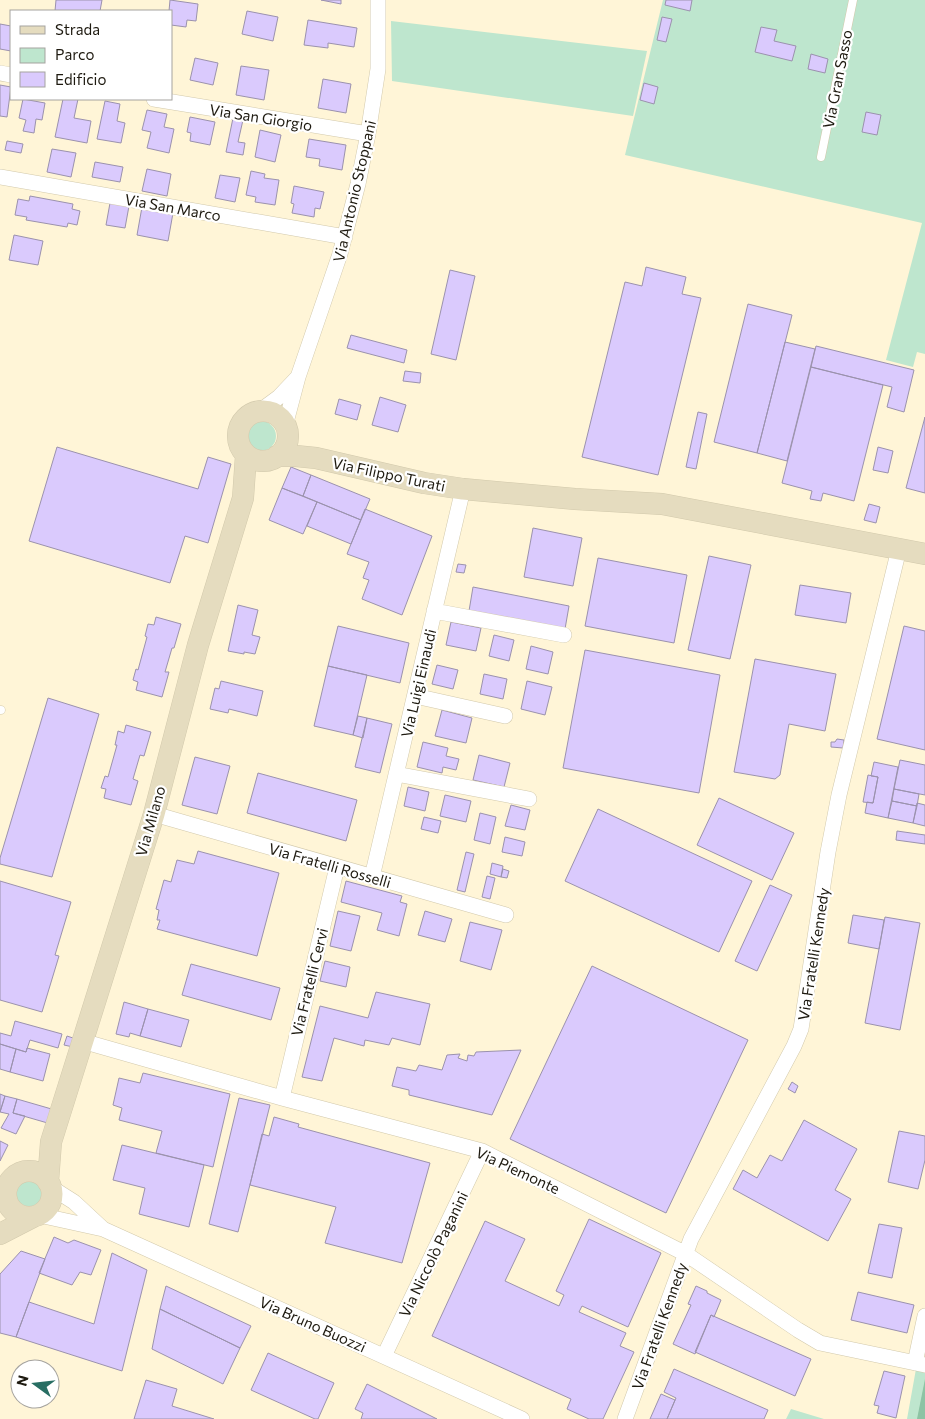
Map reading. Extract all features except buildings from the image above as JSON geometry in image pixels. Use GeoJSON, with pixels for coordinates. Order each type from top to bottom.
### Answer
{"type":"FeatureCollection","features":[{"type":"Feature","properties":{"kind":"street","name":"Via Antonio Stoppani"},"geometry":{"type":"LineString","coordinates":[[286,430],[298,377],[335,271],[358,184],[378,69],[378,0]]}},
{"type":"Feature","properties":{"kind":"street","name":"Via San Giorgio"},"geometry":{"type":"LineString","coordinates":[[160,100],[368,134]]}},
{"type":"Feature","properties":{"kind":"street","name":"Via San Marco"},"geometry":{"type":"LineString","coordinates":[[0,177],[345,237]]}},
{"type":"Feature","properties":{"kind":"street","name":"Via Antonio Stoppani"},"geometry":{"type":"LineString","coordinates":[[260,412],[279,397],[298,377]]}},
{"type":"Feature","properties":{"kind":"street"},"geometry":{"type":"LineString","coordinates":[[260,412],[268,412],[275,415],[281,420],[286,430],[286,445],[273,458],[262,461],[246,455],[238,441],[238,433],[246,418],[260,412]]}},
{"type":"Feature","properties":{"kind":"street","name":"Via Filippo Turati"},"geometry":{"type":"LineString","coordinates":[[286,430],[299,446],[316,458]]}},
{"type":"Feature","properties":{"kind":"street","name":"Via Milano"},"geometry":{"type":"LineString","coordinates":[[50,1185],[51,1142],[154,814],[198,646],[243,498],[246,455]]}},
{"type":"Feature","properties":{"kind":"street","name":"Via Filippo Turati"},"geometry":{"type":"LineString","coordinates":[[273,458],[296,456],[316,458],[424,483],[463,489],[575,499],[662,504],[925,554]]}},
{"type":"Feature","properties":{"kind":"street","name":"Via Milano"},"geometry":{"type":"LineString","coordinates":[[243,498],[257,476],[273,458]]}},
{"type":"Feature","properties":{"kind":"street","name":"Via Luigi Einaudi"},"geometry":{"type":"LineString","coordinates":[[372,877],[463,489]]}},
{"type":"Feature","properties":{"kind":"street","name":"Via Fratelli Kennedy"},"geometry":{"type":"LineString","coordinates":[[625,1419],[692,1239],[794,1046],[801,1029],[827,858],[839,794],[899,549]]}},
{"type":"Feature","properties":{"kind":"street"},"geometry":{"type":"LineString","coordinates":[[434,611],[564,636]]}},
{"type":"Feature","properties":{"kind":"street"},"geometry":{"type":"LineString","coordinates":[[414,696],[505,716]]}},
{"type":"Feature","properties":{"kind":"street"},"geometry":{"type":"LineString","coordinates":[[396,774],[529,799]]}},
{"type":"Feature","properties":{"kind":"street","name":"Via Fratelli Rosselli"},"geometry":{"type":"LineString","coordinates":[[154,814],[506,915]]}},
{"type":"Feature","properties":{"kind":"street","name":"Via Fratelli Cervi"},"geometry":{"type":"LineString","coordinates":[[282,1098],[337,867]]}},
{"type":"Feature","properties":{"kind":"street","name":"Via Piemonte"},"geometry":{"type":"LineString","coordinates":[[82,1041],[282,1098],[482,1151],[686,1254],[820,1343],[920,1364]]}},
{"type":"Feature","properties":{"kind":"street","name":"Via Milano"},"geometry":{"type":"LineString","coordinates":[[14,1173],[51,1142]]}},
{"type":"Feature","properties":{"kind":"street","name":"Via Niccolò Paganini"},"geometry":{"type":"LineString","coordinates":[[384,1356],[482,1151]]}},
{"type":"Feature","properties":{"kind":"street"},"geometry":{"type":"LineString","coordinates":[[0,1234],[36,1216],[45,1211],[50,1204],[52,1196],[50,1185],[38,1173],[14,1173],[6,1188],[3,1201],[14,1213],[20,1216],[26,1218],[36,1216]]}},
{"type":"Feature","properties":{"kind":"street","name":"Via Bruno Buozzi"},"geometry":{"type":"LineString","coordinates":[[50,1185],[74,1202],[103,1229]]}},
{"type":"Feature","properties":{"kind":"street","name":"Via Bruno Buozzi"},"geometry":{"type":"LineString","coordinates":[[36,1216],[103,1229],[522,1419]]}},
{"type":"Feature","properties":{"kind":"street"},"geometry":{"type":"LineString","coordinates":[[920,1364],[925,1316]]}},
{"type":"Feature","properties":{"kind":"lane","name":"Via Gran Sasso"},"geometry":{"type":"LineString","coordinates":[[821,157],[853,0]]}},
{"type":"Feature","properties":{"kind":"green space"},"geometry":{"type":"Polygon","coordinates":[[[663,0],[925,0],[925,354],[917,352],[913,367],[886,360],[922,223],[625,155],[663,0]]]}},
{"type":"Feature","properties":{"kind":"green space"},"geometry":{"type":"Polygon","coordinates":[[[391,21],[647,51],[633,116],[392,81],[391,21]]]}},
{"type":"Feature","properties":{"kind":"green space"},"geometry":{"type":"Polygon","coordinates":[[[261,421],[267,422],[275,430],[275,442],[267,450],[261,451],[255,450],[247,442],[246,436],[247,430],[255,422],[261,421]]]}},
{"type":"Feature","properties":{"kind":"green space"},"geometry":{"type":"Polygon","coordinates":[[[28,1180],[38,1184],[42,1194],[38,1204],[28,1208],[18,1204],[14,1194],[18,1184],[28,1180]]]}},
{"type":"Feature","properties":{"kind":"green space"},"geometry":{"type":"Polygon","coordinates":[[[916,1369],[925,1371],[925,1419],[907,1419],[916,1369]]]}},
{"type":"Feature","properties":{"kind":"green space"},"geometry":{"type":"Polygon","coordinates":[[[925,1379],[925,1419],[917,1419],[925,1379]]]}},
{"type":"Feature","properties":{"kind":"green space"},"geometry":{"type":"Polygon","coordinates":[[[791,1409],[824,1419],[786,1419],[791,1409]]]}}]}
